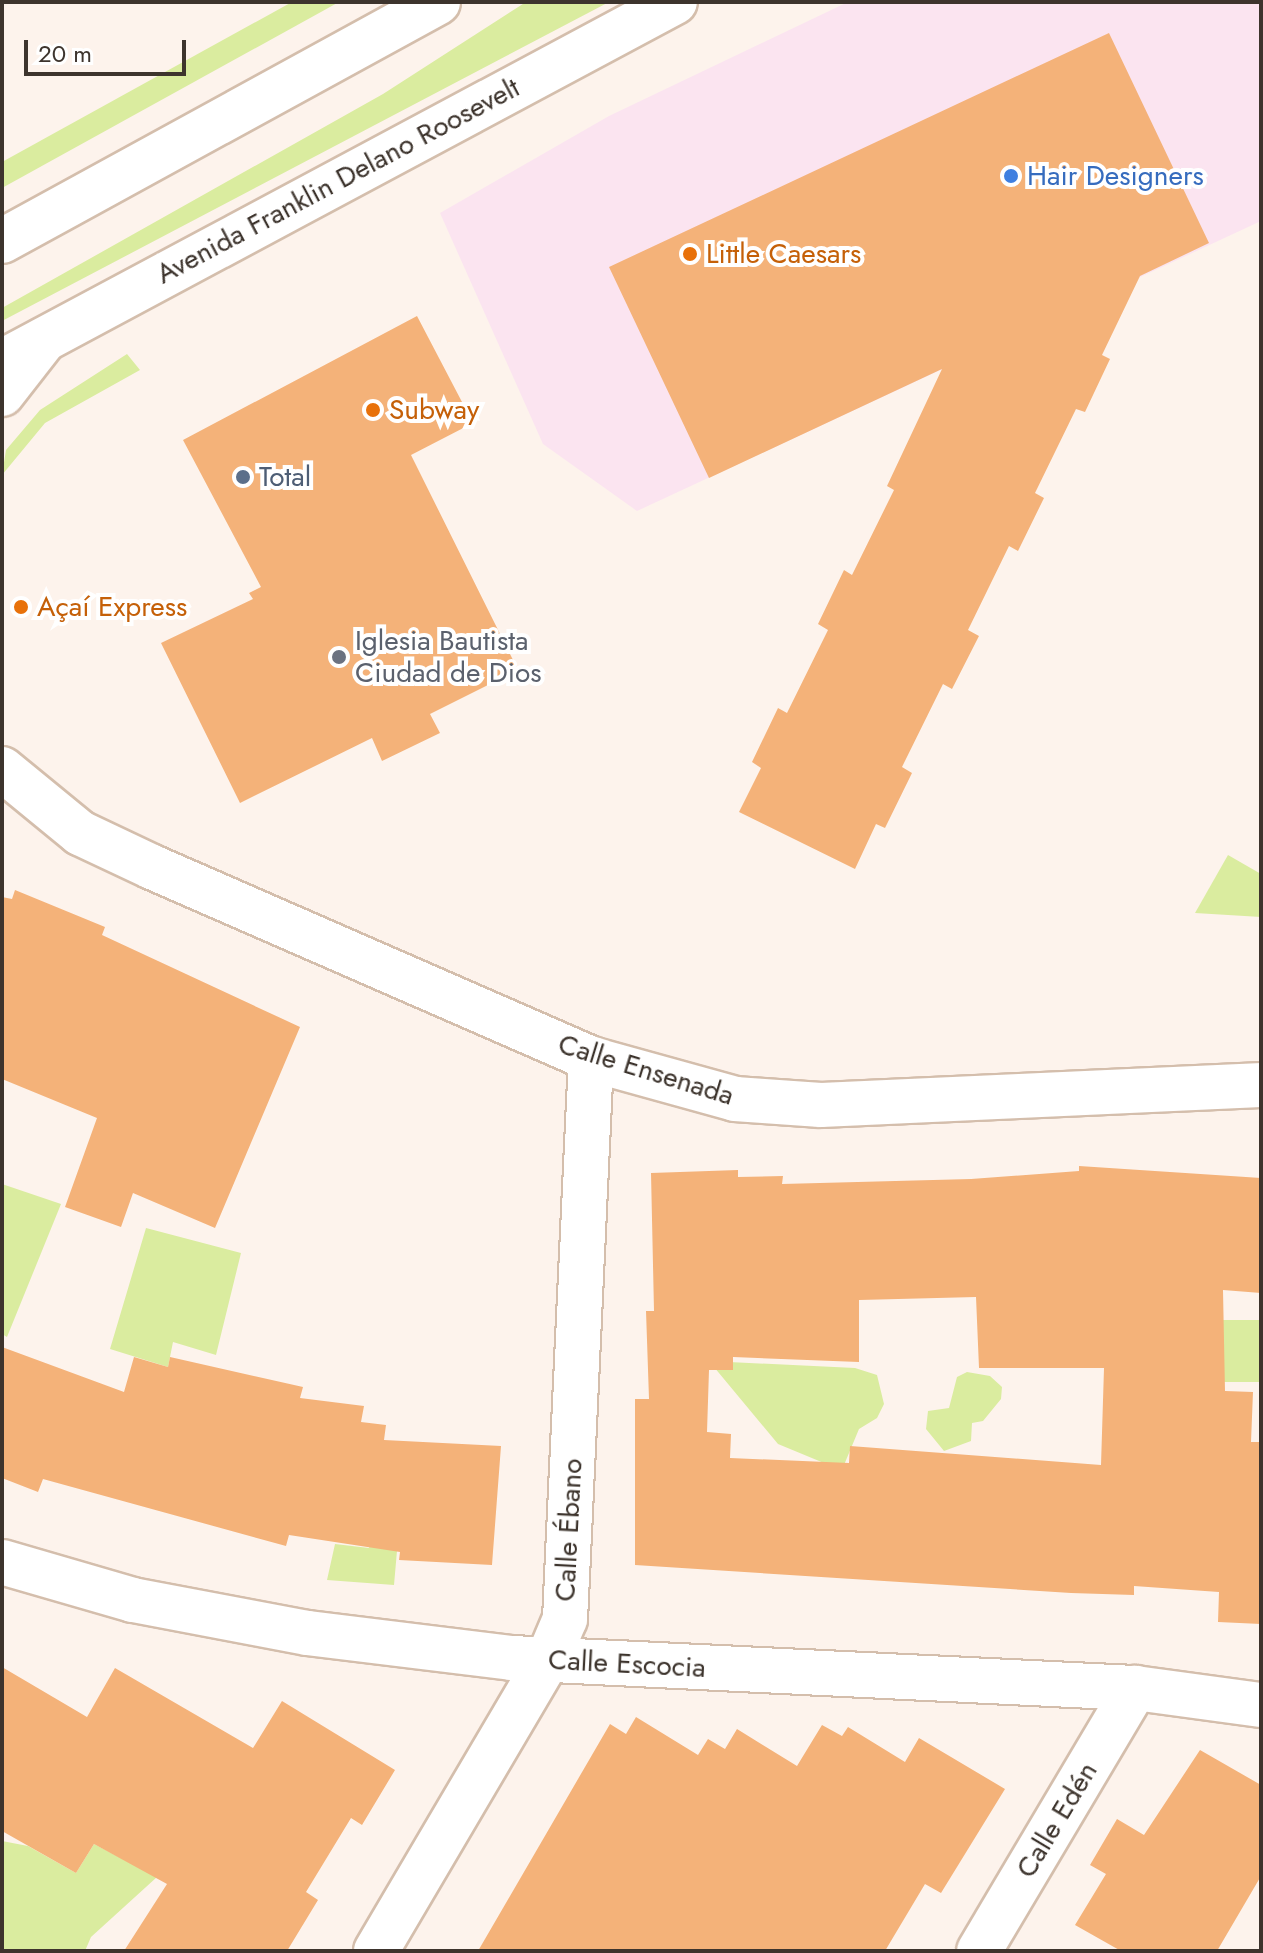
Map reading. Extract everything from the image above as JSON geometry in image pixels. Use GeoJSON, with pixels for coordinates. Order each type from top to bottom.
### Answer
{"type":"FeatureCollection","features":[{"type":"Feature","properties":{"kind":"street"},"geometry":{"type":"LineString","coordinates":[[2,241],[438,2]]}},
{"type":"Feature","properties":{"kind":"street","name":"Avenida Franklin Delano Roosevelt"},"geometry":{"type":"LineString","coordinates":[[2,362],[675,2]]}},
{"type":"Feature","properties":{"kind":"street"},"geometry":{"type":"LineString","coordinates":[[2,394],[44,340]]}},
{"type":"Feature","properties":{"kind":"street"},"geometry":{"type":"LineString","coordinates":[[2,757],[80,833]]}},
{"type":"Feature","properties":{"kind":"street","name":"Calle Ensenada"},"geometry":{"type":"LineString","coordinates":[[2,769],[80,833],[591,1059],[735,1099],[821,1105],[1261,1085]]}},
{"type":"Feature","properties":{"kind":"street"},"geometry":{"type":"LineString","coordinates":[[2,811],[80,833]]}},
{"type":"Feature","properties":{"kind":"street","name":"Calle Ébano"},"geometry":{"type":"LineString","coordinates":[[376,1951],[548,1659],[565,1619],[591,1059]]}},
{"type":"Feature","properties":{"kind":"street","name":"Calle Escocia"},"geometry":{"type":"LineString","coordinates":[[2,1562],[133,1600],[308,1633],[548,1659],[1135,1688],[1261,1705]]}},
{"type":"Feature","properties":{"kind":"street","name":"Calle Edén"},"geometry":{"type":"LineString","coordinates":[[979,1951],[1135,1688]]}},
{"type":"Feature","properties":{"kind":"shaded area"},"geometry":{"type":"Polygon","coordinates":[[[848,2],[1261,2],[1261,221],[637,511],[543,444],[440,213],[609,116],[848,2]]]}},
{"type":"Feature","properties":{"kind":"green space"},"geometry":{"type":"Polygon","coordinates":[[[292,2],[339,2],[2,188],[2,162],[292,2]]]}},
{"type":"Feature","properties":{"kind":"green space"},"geometry":{"type":"Polygon","coordinates":[[[526,2],[609,2],[2,321],[2,308],[383,94],[526,2]]]}},
{"type":"Feature","properties":{"kind":"green space"},"geometry":{"type":"Polygon","coordinates":[[[127,354],[140,370],[45,423],[2,475],[6,450],[40,410],[127,354]]]}},
{"type":"Feature","properties":{"kind":"green space"},"geometry":{"type":"Polygon","coordinates":[[[1228,855],[1261,874],[1261,917],[1195,913],[1228,855]]]}},
{"type":"Feature","properties":{"kind":"green space"},"geometry":{"type":"Polygon","coordinates":[[[2,1184],[61,1204],[7,1337],[2,1334],[2,1184]]]}},
{"type":"Feature","properties":{"kind":"green space"},"geometry":{"type":"Polygon","coordinates":[[[146,1228],[241,1253],[216,1355],[173,1342],[168,1367],[110,1349],[146,1228]]]}},
{"type":"Feature","properties":{"kind":"green space"},"geometry":{"type":"Polygon","coordinates":[[[1222,1320],[1261,1320],[1261,1382],[1222,1382],[1222,1320]]]}},
{"type":"Feature","properties":{"kind":"green space"},"geometry":{"type":"Polygon","coordinates":[[[709,1361],[855,1368],[877,1375],[884,1404],[877,1418],[859,1429],[844,1465],[836,1468],[778,1444],[709,1361]]]}},
{"type":"Feature","properties":{"kind":"green space"},"geometry":{"type":"Polygon","coordinates":[[[967,1372],[990,1376],[1002,1387],[1001,1399],[983,1421],[972,1423],[971,1441],[944,1451],[926,1429],[928,1411],[949,1408],[957,1377],[967,1372]]]}},
{"type":"Feature","properties":{"kind":"green space"},"geometry":{"type":"Polygon","coordinates":[[[373,1521],[399,1528],[394,1585],[327,1580],[335,1544],[369,1548],[373,1521]]]}},
{"type":"Feature","properties":{"kind":"green space"},"geometry":{"type":"Polygon","coordinates":[[[2,1841],[28,1846],[76,1873],[94,1844],[157,1877],[91,1937],[85,1951],[2,1951],[2,1841]]]}},
{"type":"Feature","properties":{"kind":"building"},"geometry":{"type":"Polygon","coordinates":[[[1109,33],[1209,243],[1140,276],[1102,355],[1110,359],[1085,412],[1076,409],[1035,493],[1044,498],[1018,551],[1009,546],[968,630],[979,636],[952,689],[943,684],[902,767],[912,773],[885,828],[876,824],[855,869],[739,812],[761,768],[752,762],[778,708],[787,713],[828,630],[818,624],[844,570],[852,575],[894,490],[887,486],[942,369],[709,478],[609,267],[1109,33]]]}},
{"type":"Feature","properties":{"kind":"building"},"geometry":{"type":"Polygon","coordinates":[[[417,316],[473,423],[411,455],[518,670],[430,714],[440,733],[382,761],[372,738],[240,803],[161,643],[253,599],[249,593],[261,587],[183,440],[417,316]]]}},
{"type":"Feature","properties":{"kind":"building"},"geometry":{"type":"Polygon","coordinates":[[[15,890],[105,927],[102,935],[300,1027],[215,1228],[133,1193],[121,1227],[65,1207],[97,1118],[2,1079],[2,897],[12,899],[15,890]]]}},
{"type":"Feature","properties":{"kind":"building"},"geometry":{"type":"Polygon","coordinates":[[[1079,1166],[1261,1178],[1261,1293],[1223,1290],[1225,1391],[1253,1392],[1251,1442],[1261,1442],[1261,1624],[1218,1622],[1219,1592],[1134,1586],[1134,1595],[1071,1593],[635,1565],[635,1399],[649,1399],[646,1311],[654,1311],[651,1173],[738,1170],[738,1177],[783,1176],[782,1184],[971,1179],[1079,1171],[1079,1166]],[[976,1297],[859,1300],[859,1362],[733,1357],[733,1370],[709,1370],[707,1432],[731,1434],[730,1458],[849,1463],[850,1446],[1101,1465],[1104,1368],[979,1368],[976,1297]]]}},
{"type":"Feature","properties":{"kind":"building"},"geometry":{"type":"Polygon","coordinates":[[[2,1347],[124,1392],[134,1357],[168,1367],[170,1357],[303,1387],[300,1398],[364,1406],[361,1422],[386,1425],[384,1440],[501,1446],[492,1565],[399,1560],[400,1552],[289,1535],[286,1546],[43,1479],[38,1492],[2,1478],[2,1347]]]}},
{"type":"Feature","properties":{"kind":"building"},"geometry":{"type":"Polygon","coordinates":[[[2,1667],[87,1717],[115,1668],[253,1748],[282,1701],[395,1770],[362,1825],[351,1818],[306,1892],[318,1900],[287,1951],[124,1951],[167,1884],[94,1844],[76,1873],[2,1831],[2,1667]]]}},
{"type":"Feature","properties":{"kind":"building"},"geometry":{"type":"Polygon","coordinates":[[[636,1717],[698,1755],[708,1739],[725,1749],[737,1729],[797,1766],[822,1725],[842,1736],[848,1727],[905,1762],[919,1738],[1005,1789],[941,1893],[925,1884],[885,1951],[478,1951],[610,1724],[626,1734],[636,1717]]]}},
{"type":"Feature","properties":{"kind":"building"},"geometry":{"type":"Polygon","coordinates":[[[1200,1750],[1261,1785],[1261,1876],[1217,1951],[1121,1951],[1075,1925],[1106,1874],[1090,1865],[1117,1819],[1144,1835],[1200,1750]]]}},
{"type":"Feature","properties":{"kind":"place","name":"Hair Designers"},"geometry":{"type":"Point","coordinates":[1011,176]}},
{"type":"Feature","properties":{"kind":"place","name":"Little Caesars"},"geometry":{"type":"Point","coordinates":[690,254]}},
{"type":"Feature","properties":{"kind":"place","name":"Subway"},"geometry":{"type":"Point","coordinates":[373,410]}},
{"type":"Feature","properties":{"kind":"place","name":"Total"},"geometry":{"type":"Point","coordinates":[243,477]}},
{"type":"Feature","properties":{"kind":"place","name":"Açaí Express"},"geometry":{"type":"Point","coordinates":[21,607]}},
{"type":"Feature","properties":{"kind":"place","name":"Iglesia Bautista Ciudad de Dios"},"geometry":{"type":"Point","coordinates":[339,657]}}]}
